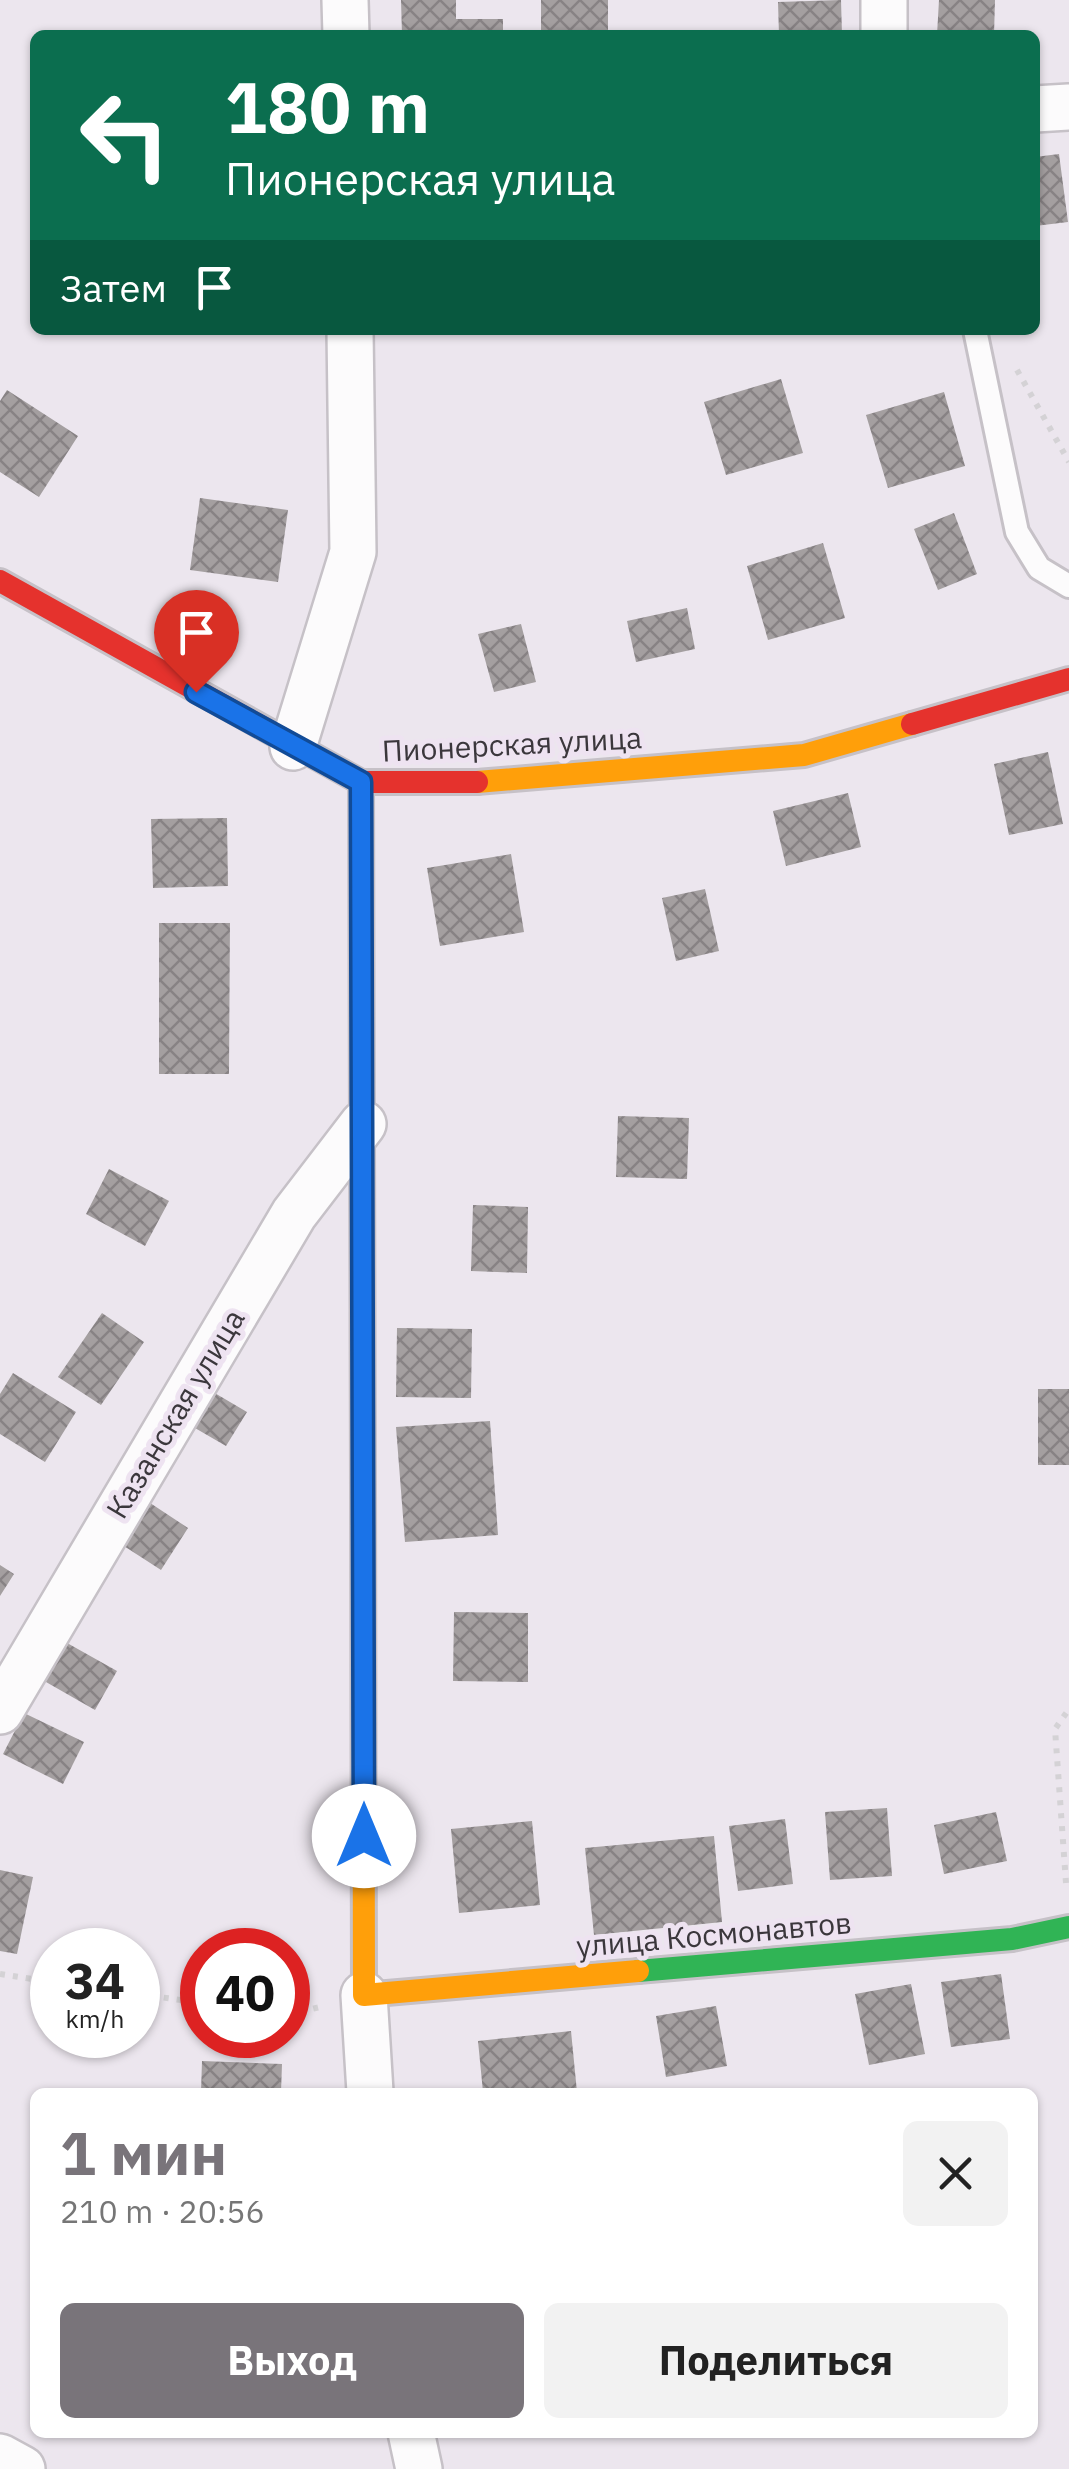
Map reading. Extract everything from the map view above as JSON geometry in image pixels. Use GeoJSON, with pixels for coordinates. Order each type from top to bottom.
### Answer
{"type":"FeatureCollection","features":[{"type":"Feature","properties":{"kind":"street"},"geometry":{"type":"LineString","coordinates":[[345,0],[346,30]]}},
{"type":"Feature","properties":{"kind":"street"},"geometry":{"type":"LineString","coordinates":[[884,0],[884,30]]}},
{"type":"Feature","properties":{"kind":"street"},"geometry":{"type":"LineString","coordinates":[[1040,109],[1069,106]]}},
{"type":"Feature","properties":{"kind":"street"},"geometry":{"type":"LineString","coordinates":[[293,746],[353,552],[350,335]]}},
{"type":"Feature","properties":{"kind":"street","name":"Пионерская улица"},"geometry":{"type":"LineString","coordinates":[[0,581],[361,782],[442,785],[804,755],[1069,679]]}},
{"type":"Feature","properties":{"kind":"street"},"geometry":{"type":"LineString","coordinates":[[361,782],[364,1995],[370,2088]]}},
{"type":"Feature","properties":{"kind":"street","name":"Казанская улица"},"geometry":{"type":"LineString","coordinates":[[0,1711],[294,1214],[364,1124]]}},
{"type":"Feature","properties":{"kind":"street","name":"улица Космонавтов"},"geometry":{"type":"LineString","coordinates":[[364,1995],[1012,1940],[1069,1927]]}},
{"type":"Feature","properties":{"kind":"street"},"geometry":{"type":"LineString","coordinates":[[412,2438],[419,2469]]}},
{"type":"Feature","properties":{"kind":"street"},"geometry":{"type":"LineString","coordinates":[[0,2457],[22,2469]]}},
{"type":"Feature","properties":{"kind":"lane"},"geometry":{"type":"LineString","coordinates":[[976,335],[1017,532],[1039,568],[1069,586]]}},
{"type":"Feature","properties":{"kind":"path"},"geometry":{"type":"LineString","coordinates":[[1013,363],[1069,462]]}},
{"type":"Feature","properties":{"kind":"path"},"geometry":{"type":"LineString","coordinates":[[1066,1886],[1055,1729],[1069,1709]]}},
{"type":"Feature","properties":{"kind":"path"},"geometry":{"type":"LineString","coordinates":[[0,1974],[30,1979]]}},
{"type":"Feature","properties":{"kind":"building"},"geometry":{"type":"Polygon","coordinates":[[[401,0],[456,0],[456,19],[503,19],[503,30],[402,30],[401,0]]]}},
{"type":"Feature","properties":{"kind":"building"},"geometry":{"type":"Polygon","coordinates":[[[541,0],[608,0],[608,30],[541,30],[541,0]]]}},
{"type":"Feature","properties":{"kind":"building"},"geometry":{"type":"Polygon","coordinates":[[[841,0],[842,30],[779,30],[778,2],[841,0]]]}},
{"type":"Feature","properties":{"kind":"building"},"geometry":{"type":"Polygon","coordinates":[[[939,0],[995,0],[994,30],[937,30],[939,0]]]}},
{"type":"Feature","properties":{"kind":"building"},"geometry":{"type":"Polygon","coordinates":[[[1059,154],[1068,222],[1040,225],[1040,156],[1059,154]]]}},
{"type":"Feature","properties":{"kind":"building"},"geometry":{"type":"Polygon","coordinates":[[[781,379],[803,453],[726,475],[704,402],[781,379]]]}},
{"type":"Feature","properties":{"kind":"building"},"geometry":{"type":"Polygon","coordinates":[[[7,390],[78,436],[39,497],[0,472],[0,401],[7,390]]]}},
{"type":"Feature","properties":{"kind":"building"},"geometry":{"type":"Polygon","coordinates":[[[944,392],[965,466],[888,488],[866,415],[944,392]]]}},
{"type":"Feature","properties":{"kind":"building"},"geometry":{"type":"Polygon","coordinates":[[[200,498],[288,510],[278,582],[190,570],[200,498]]]}},
{"type":"Feature","properties":{"kind":"building"},"geometry":{"type":"Polygon","coordinates":[[[954,513],[977,574],[938,590],[914,529],[954,513]]]}},
{"type":"Feature","properties":{"kind":"building"},"geometry":{"type":"Polygon","coordinates":[[[823,543],[845,618],[768,640],[747,566],[823,543]]]}},
{"type":"Feature","properties":{"kind":"building"},"geometry":{"type":"Polygon","coordinates":[[[687,608],[695,649],[636,662],[627,621],[687,608]]]}},
{"type":"Feature","properties":{"kind":"building"},"geometry":{"type":"Polygon","coordinates":[[[521,624],[536,682],[494,692],[478,634],[521,624]]]}},
{"type":"Feature","properties":{"kind":"building"},"geometry":{"type":"Polygon","coordinates":[[[1048,752],[1063,824],[1009,835],[994,764],[1048,752]]]}},
{"type":"Feature","properties":{"kind":"building"},"geometry":{"type":"Polygon","coordinates":[[[848,793],[861,847],[786,866],[773,811],[848,793]]]}},
{"type":"Feature","properties":{"kind":"building"},"geometry":{"type":"Polygon","coordinates":[[[227,818],[228,886],[153,888],[151,819],[227,818]]]}},
{"type":"Feature","properties":{"kind":"building"},"geometry":{"type":"Polygon","coordinates":[[[511,854],[524,932],[440,946],[427,868],[511,854]]]}},
{"type":"Feature","properties":{"kind":"building"},"geometry":{"type":"Polygon","coordinates":[[[705,889],[719,951],[676,961],[662,898],[705,889]]]}},
{"type":"Feature","properties":{"kind":"building"},"geometry":{"type":"Polygon","coordinates":[[[159,923],[230,923],[229,1074],[159,1074],[159,923]]]}},
{"type":"Feature","properties":{"kind":"building"},"geometry":{"type":"Polygon","coordinates":[[[618,1116],[689,1118],[687,1179],[616,1177],[618,1116]]]}},
{"type":"Feature","properties":{"kind":"building"},"geometry":{"type":"Polygon","coordinates":[[[109,1169],[169,1201],[145,1246],[86,1214],[109,1169]]]}},
{"type":"Feature","properties":{"kind":"building"},"geometry":{"type":"Polygon","coordinates":[[[473,1205],[528,1207],[527,1273],[471,1271],[473,1205]]]}},
{"type":"Feature","properties":{"kind":"building"},"geometry":{"type":"Polygon","coordinates":[[[102,1313],[144,1342],[101,1405],[58,1377],[102,1313]]]}},
{"type":"Feature","properties":{"kind":"building"},"geometry":{"type":"Polygon","coordinates":[[[397,1328],[472,1329],[471,1398],[396,1397],[397,1328]]]}},
{"type":"Feature","properties":{"kind":"building"},"geometry":{"type":"Polygon","coordinates":[[[13,1373],[76,1412],[45,1462],[0,1434],[0,1394],[13,1373]]]}},
{"type":"Feature","properties":{"kind":"building"},"geometry":{"type":"Polygon","coordinates":[[[196,1382],[247,1412],[226,1446],[176,1417],[196,1382]]]}},
{"type":"Feature","properties":{"kind":"building"},"geometry":{"type":"Polygon","coordinates":[[[1038,1389],[1069,1389],[1069,1465],[1038,1465],[1038,1389]]]}},
{"type":"Feature","properties":{"kind":"building"},"geometry":{"type":"Polygon","coordinates":[[[490,1421],[498,1535],[405,1542],[396,1427],[490,1421]]]}},
{"type":"Feature","properties":{"kind":"building"},"geometry":{"type":"Polygon","coordinates":[[[138,1495],[188,1528],[161,1570],[110,1537],[138,1495]]]}},
{"type":"Feature","properties":{"kind":"building"},"geometry":{"type":"Polygon","coordinates":[[[0,1565],[14,1574],[0,1596],[0,1565]]]}},
{"type":"Feature","properties":{"kind":"building"},"geometry":{"type":"Polygon","coordinates":[[[454,1612],[528,1613],[528,1682],[453,1681],[454,1612]]]}},
{"type":"Feature","properties":{"kind":"building"},"geometry":{"type":"Polygon","coordinates":[[[60,1639],[117,1671],[95,1710],[39,1678],[60,1639]]]}},
{"type":"Feature","properties":{"kind":"building"},"geometry":{"type":"Polygon","coordinates":[[[24,1713],[84,1742],[63,1784],[3,1754],[24,1713]]]}},
{"type":"Feature","properties":{"kind":"building"},"geometry":{"type":"Polygon","coordinates":[[[887,1808],[892,1876],[830,1880],[825,1812],[887,1808]]]}},
{"type":"Feature","properties":{"kind":"building"},"geometry":{"type":"Polygon","coordinates":[[[996,1812],[1007,1861],[944,1874],[934,1825],[996,1812]]]}},
{"type":"Feature","properties":{"kind":"building"},"geometry":{"type":"Polygon","coordinates":[[[785,1819],[793,1884],[738,1891],[729,1826],[785,1819]]]}},
{"type":"Feature","properties":{"kind":"building"},"geometry":{"type":"Polygon","coordinates":[[[532,1821],[540,1905],[459,1913],[451,1829],[532,1821]]]}},
{"type":"Feature","properties":{"kind":"building"},"geometry":{"type":"Polygon","coordinates":[[[714,1836],[722,1922],[594,1935],[585,1848],[714,1836]]]}},
{"type":"Feature","properties":{"kind":"building"},"geometry":{"type":"Polygon","coordinates":[[[0,1870],[33,1877],[17,1954],[0,1951],[0,1870]]]}},
{"type":"Feature","properties":{"kind":"building"},"geometry":{"type":"Polygon","coordinates":[[[1001,1974],[1010,2039],[951,2047],[941,1982],[1001,1974]]]}},
{"type":"Feature","properties":{"kind":"building"},"geometry":{"type":"Polygon","coordinates":[[[911,1984],[925,2054],[869,2065],[855,1994],[911,1984]]]}},
{"type":"Feature","properties":{"kind":"building"},"geometry":{"type":"Polygon","coordinates":[[[716,2006],[727,2066],[666,2077],[656,2016],[716,2006]]]}},
{"type":"Feature","properties":{"kind":"building"},"geometry":{"type":"Polygon","coordinates":[[[571,2031],[577,2088],[483,2088],[478,2041],[571,2031]]]}},
{"type":"Feature","properties":{"kind":"building"},"geometry":{"type":"Polygon","coordinates":[[[202,2061],[282,2064],[281,2088],[201,2088],[202,2061]]]}},
{"type":"Feature","properties":{"kind":"traffic: fast"},"geometry":{"type":"LineString","coordinates":[[361,782],[363,1487]]}},
{"type":"Feature","properties":{"kind":"traffic: fast"},"geometry":{"type":"LineString","coordinates":[[638,1971],[1012,1939],[1069,1927]]}},
{"type":"Feature","properties":{"kind":"traffic: slow"},"geometry":{"type":"LineString","coordinates":[[477,782],[804,755],[912,724]]}},
{"type":"Feature","properties":{"kind":"traffic: slow"},"geometry":{"type":"LineString","coordinates":[[363,1487],[364,1995],[638,1971]]}},
{"type":"Feature","properties":{"kind":"traffic: jam"},"geometry":{"type":"LineString","coordinates":[[0,581],[361,782],[477,782]]}},
{"type":"Feature","properties":{"kind":"traffic: jam"},"geometry":{"type":"LineString","coordinates":[[912,724],[1069,679]]}},
{"type":"Feature","properties":{"kind":"route"},"geometry":{"type":"LineString","coordinates":[[196,692],[361,782],[364,1836]]}}]}
